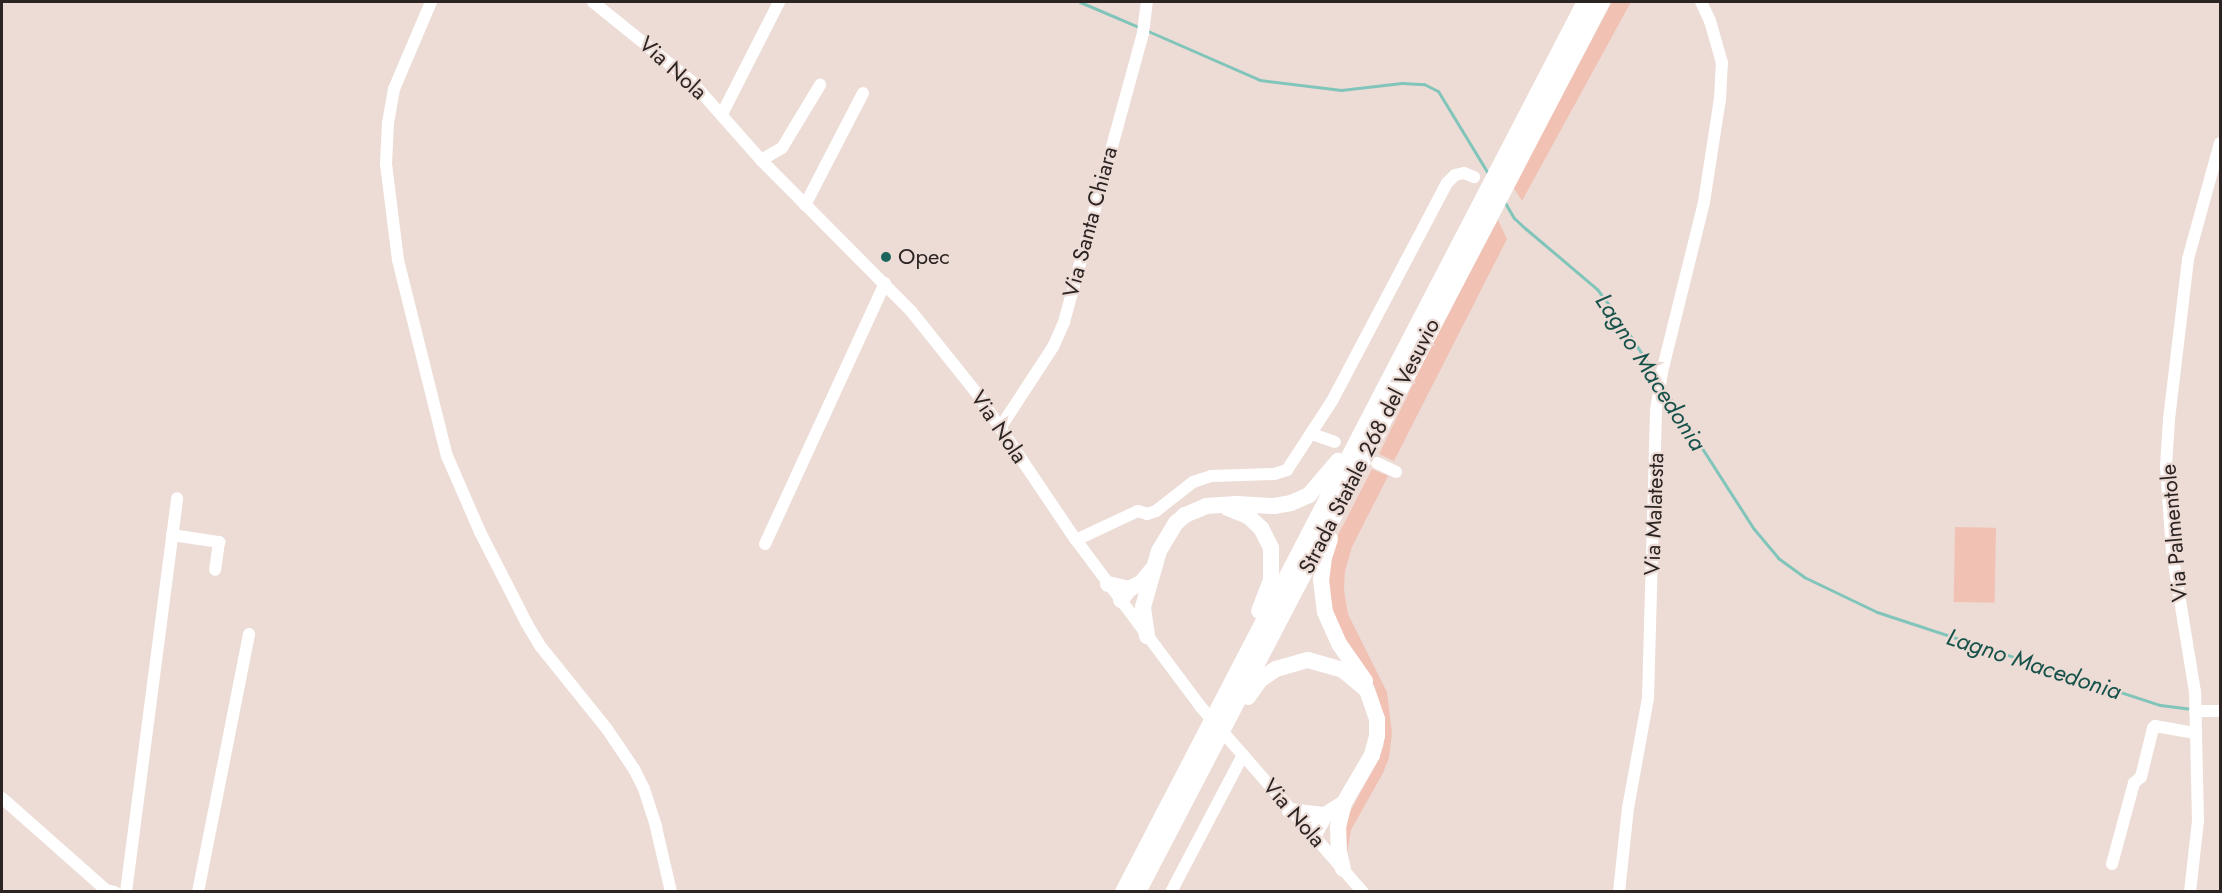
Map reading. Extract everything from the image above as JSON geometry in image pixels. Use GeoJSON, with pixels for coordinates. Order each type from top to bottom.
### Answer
{"type":"FeatureCollection","features":[{"type":"Feature","properties":{"kind":"highway","name":"Strada Statale 268 del Vesuvio"},"geometry":{"type":"LineString","coordinates":[[1225,712],[1369,447],[1585,2]]}},
{"type":"Feature","properties":{"kind":"highway","name":"Strada Statale 268 del Vesuvio"},"geometry":{"type":"LineString","coordinates":[[1504,172],[1602,2]]}},
{"type":"Feature","properties":{"kind":"highway","name":"Strada Statale 268 del Vesuvio"},"geometry":{"type":"LineString","coordinates":[[1225,712],[1407,346],[1485,210]]}},
{"type":"Feature","properties":{"kind":"highway"},"geometry":{"type":"LineString","coordinates":[[1147,636],[1142,617],[1152,569],[1167,534],[1176,523],[1194,510],[1219,505],[1274,506],[1291,503],[1309,495],[1340,459],[1407,346]]}},
{"type":"Feature","properties":{"kind":"highway"},"geometry":{"type":"LineString","coordinates":[[1343,869],[1339,852],[1338,827],[1344,803],[1372,755],[1377,736],[1374,704],[1366,682],[1330,626],[1322,597],[1321,580],[1324,557],[1369,447]]}},
{"type":"Feature","properties":{"kind":"highway"},"geometry":{"type":"LineString","coordinates":[[1138,891],[1209,751],[1271,580],[1273,563],[1271,548],[1261,528],[1248,516],[1219,505]]}},
{"type":"Feature","properties":{"kind":"highway"},"geometry":{"type":"LineString","coordinates":[[1124,598],[1141,583],[1152,569]]}},
{"type":"Feature","properties":{"kind":"highway"},"geometry":{"type":"LineString","coordinates":[[1108,584],[1124,598],[1147,597]]}},
{"type":"Feature","properties":{"kind":"highway"},"geometry":{"type":"LineString","coordinates":[[1124,891],[1209,751],[1225,712],[1250,693],[1260,680],[1276,669],[1297,662],[1323,663],[1343,670],[1367,690]]}},
{"type":"Feature","properties":{"kind":"highway"},"geometry":{"type":"LineString","coordinates":[[1338,827],[1327,836],[1315,837],[1325,815],[1344,803]]}},
{"type":"Feature","properties":{"kind":"highway"},"geometry":{"type":"LineString","coordinates":[[1290,811],[1325,815]]}},
{"type":"Feature","properties":{"kind":"street"},"geometry":{"type":"LineString","coordinates":[[431,2],[394,89],[388,122],[387,164],[398,260],[447,456],[475,523],[527,624],[542,647],[607,729],[634,769],[644,789],[656,827],[671,891]]}},
{"type":"Feature","properties":{"kind":"street","name":"Via Nola"},"geometry":{"type":"LineString","coordinates":[[593,2],[664,57],[722,114],[761,160],[805,206],[885,283],[960,370],[1108,584]]}},
{"type":"Feature","properties":{"kind":"street"},"geometry":{"type":"LineString","coordinates":[[722,114],[779,2]]}},
{"type":"Feature","properties":{"kind":"street","name":"Via Santa Chiara"},"geometry":{"type":"LineString","coordinates":[[1000,428],[1053,346],[1064,322],[1143,33],[1147,2]]}},
{"type":"Feature","properties":{"kind":"street","name":"Via Malatesta"},"geometry":{"type":"LineString","coordinates":[[1619,891],[1628,808],[1648,698],[1651,663],[1656,410],[1667,352],[1704,202],[1720,99],[1722,63],[1710,21],[1701,2]]}},
{"type":"Feature","properties":{"kind":"street"},"geometry":{"type":"LineString","coordinates":[[761,160],[782,148],[820,85]]}},
{"type":"Feature","properties":{"kind":"street"},"geometry":{"type":"LineString","coordinates":[[805,206],[863,93]]}},
{"type":"Feature","properties":{"kind":"street","name":"Via Palmentole"},"geometry":{"type":"LineString","coordinates":[[2190,891],[2198,821],[2195,711],[2170,533],[2167,442],[2188,259],[2220,142]]}},
{"type":"Feature","properties":{"kind":"street"},"geometry":{"type":"LineString","coordinates":[[1076,540],[1138,511],[1147,514],[1156,511],[1193,482],[1211,476],[1274,474],[1287,470],[1312,434],[1447,183],[1455,176],[1464,173],[1474,177]]}},
{"type":"Feature","properties":{"kind":"street"},"geometry":{"type":"LineString","coordinates":[[765,544],[885,283]]}},
{"type":"Feature","properties":{"kind":"street"},"geometry":{"type":"LineString","coordinates":[[1312,434],[1335,442]]}},
{"type":"Feature","properties":{"kind":"street"},"geometry":{"type":"LineString","coordinates":[[1377,463],[1396,472]]}},
{"type":"Feature","properties":{"kind":"street"},"geometry":{"type":"LineString","coordinates":[[126,891],[177,498]]}},
{"type":"Feature","properties":{"kind":"street"},"geometry":{"type":"LineString","coordinates":[[172,535],[219,542],[216,570]]}},
{"type":"Feature","properties":{"kind":"street","name":"Via Nola"},"geometry":{"type":"LineString","coordinates":[[1124,598],[1147,636],[1200,706],[1290,811],[1363,891]]}},
{"type":"Feature","properties":{"kind":"street"},"geometry":{"type":"LineString","coordinates":[[198,891],[249,634]]}},
{"type":"Feature","properties":{"kind":"street"},"geometry":{"type":"LineString","coordinates":[[2195,711],[2220,711]]}},
{"type":"Feature","properties":{"kind":"street"},"geometry":{"type":"LineString","coordinates":[[2112,864],[2134,783],[2141,777],[2153,728],[2155,726],[2195,732]]}},
{"type":"Feature","properties":{"kind":"street"},"geometry":{"type":"LineString","coordinates":[[1171,891],[1243,755]]}},
{"type":"Feature","properties":{"kind":"street"},"geometry":{"type":"LineString","coordinates":[[2,798],[110,891]]}},
{"type":"Feature","properties":{"kind":"street"},"geometry":{"type":"LineString","coordinates":[[92,891],[110,891]]}},
{"type":"Feature","properties":{"kind":"shaded area"},"geometry":{"type":"Polygon","coordinates":[[[1612,2],[1631,2],[1522,201],[1513,187],[1612,2]]]}},
{"type":"Feature","properties":{"kind":"shaded area"},"geometry":{"type":"Polygon","coordinates":[[[1498,220],[1507,239],[1394,461],[1379,454],[1441,326],[1498,220]]]}},
{"type":"Feature","properties":{"kind":"shaded area"},"geometry":{"type":"Polygon","coordinates":[[[1372,469],[1388,476],[1352,547],[1345,571],[1344,590],[1348,614],[1387,692],[1392,733],[1389,758],[1351,830],[1347,853],[1346,819],[1379,759],[1384,745],[1384,721],[1373,686],[1338,633],[1326,584],[1335,541],[1372,469]]]}},
{"type":"Feature","properties":{"kind":"shaded area"},"geometry":{"type":"Polygon","coordinates":[[[1955,527],[1996,528],[1995,603],[1954,602],[1955,527]]]}},
{"type":"Feature","properties":{"kind":"waterway","name":"Lagno Macedonia"},"geometry":{"type":"LineString","coordinates":[[1080,2],[1139,27]]}},
{"type":"Feature","properties":{"kind":"waterway","name":"Lagno Macedonia"},"geometry":{"type":"LineString","coordinates":[[1148,31],[1260,80],[1341,90],[1402,83],[1424,84],[1438,91],[1489,175]]}},
{"type":"Feature","properties":{"kind":"waterway","name":"Lagno Macedonia"},"geometry":{"type":"LineString","coordinates":[[1504,201],[1514,218],[1597,289],[1621,321],[1657,378]]}},
{"type":"Feature","properties":{"kind":"waterway","name":"Lagno Macedonia"},"geometry":{"type":"LineString","coordinates":[[1664,389],[1754,529],[1778,558],[1804,577],[1877,612],[2160,705],[2192,709]]}},
{"type":"Feature","properties":{"kind":"place","name":"Opec"},"geometry":{"type":"Point","coordinates":[886,257]}}]}
